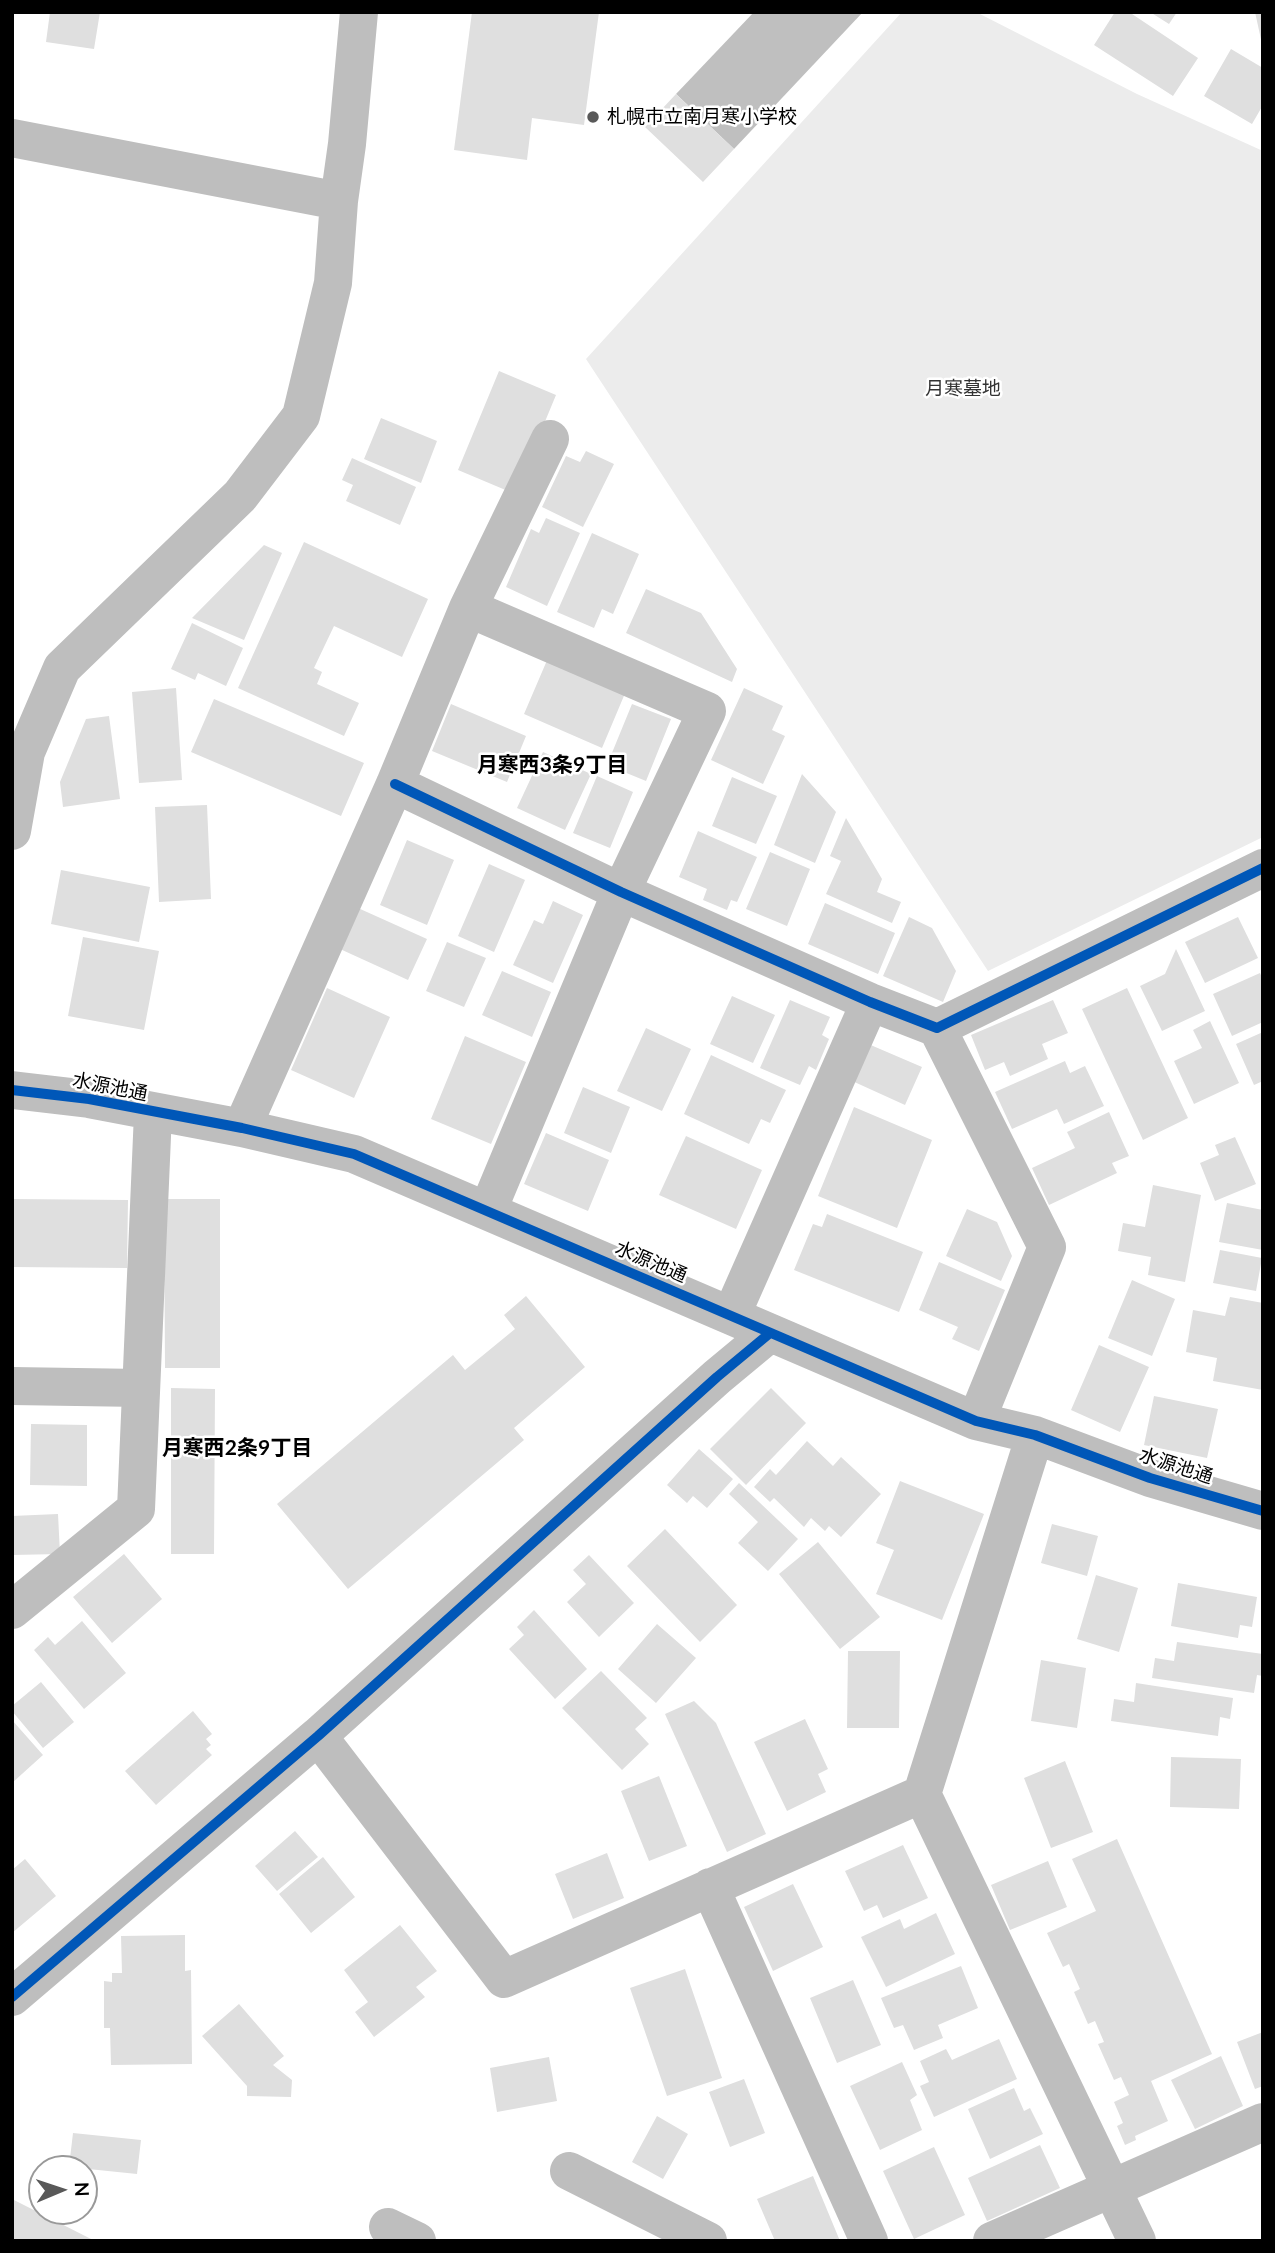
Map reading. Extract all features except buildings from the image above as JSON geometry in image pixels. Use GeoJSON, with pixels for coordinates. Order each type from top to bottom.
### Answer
{"type":"FeatureCollection","features":[{"type":"Feature","properties":{"kind":"street"},"geometry":{"type":"LineString","coordinates":[[12,831],[26,752],[62,668],[240,496],[301,416],[333,283],[359,12]]}},
{"type":"Feature","properties":{"kind":"street"},"geometry":{"type":"LineString","coordinates":[[12,138],[339,201]]}},
{"type":"Feature","properties":{"kind":"street"},"geometry":{"type":"LineString","coordinates":[[242,1128],[395,784],[468,608],[550,439]]}},
{"type":"Feature","properties":{"kind":"street"},"geometry":{"type":"LineString","coordinates":[[468,608],[707,711],[621,892],[488,1210]]}},
{"type":"Feature","properties":{"kind":"street"},"geometry":{"type":"LineString","coordinates":[[395,784],[621,892],[870,1002],[937,1028],[1047,1247],[976,1421]]}},
{"type":"Feature","properties":{"kind":"street"},"geometry":{"type":"LineString","coordinates":[[937,1028],[1262,869]]}},
{"type":"Feature","properties":{"kind":"street"},"geometry":{"type":"LineString","coordinates":[[731,1316],[870,1002]]}},
{"type":"Feature","properties":{"kind":"street","name":"水源池通"},"geometry":{"type":"LineString","coordinates":[[12,1090],[89,1099],[242,1128],[354,1154],[976,1421],[1035,1435],[1150,1478],[1263,1511]]}},
{"type":"Feature","properties":{"kind":"street"},"geometry":{"type":"LineString","coordinates":[[12,1610],[136,1509],[153,1113]]}},
{"type":"Feature","properties":{"kind":"street"},"geometry":{"type":"LineString","coordinates":[[12,1997],[318,1736],[717,1377],[770,1333]]}},
{"type":"Feature","properties":{"kind":"street"},"geometry":{"type":"LineString","coordinates":[[12,1387],[141,1388]]}},
{"type":"Feature","properties":{"kind":"street"},"geometry":{"type":"LineString","coordinates":[[1035,1435],[922,1794],[1137,2241]]}},
{"type":"Feature","properties":{"kind":"street"},"geometry":{"type":"LineString","coordinates":[[318,1736],[504,1979],[922,1794]]}},
{"type":"Feature","properties":{"kind":"street"},"geometry":{"type":"LineString","coordinates":[[710,1887],[869,2241]]}},
{"type":"Feature","properties":{"kind":"street"},"geometry":{"type":"LineString","coordinates":[[992,2241],[1263,2122]]}},
{"type":"Feature","properties":{"kind":"street"},"geometry":{"type":"LineString","coordinates":[[569,2171],[708,2241]]}},
{"type":"Feature","properties":{"kind":"green space","name":"月寒墓地"},"geometry":{"type":"Polygon","coordinates":[[[902,12],[976,12],[1137,94],[1263,151],[1263,837],[988,971],[586,359],[902,12]]]}},
{"type":"Feature","properties":{"kind":"shaded area"},"geometry":{"type":"Polygon","coordinates":[[[754,12],[863,12],[734,149],[676,94],[754,12]]]}},
{"type":"Feature","properties":{"kind":"cycle path"},"geometry":{"type":"LineString","coordinates":[[395,784],[621,892],[870,1002],[937,1028],[1263,868]]}},
{"type":"Feature","properties":{"kind":"cycle path"},"geometry":{"type":"LineString","coordinates":[[12,1090],[89,1099],[242,1128],[354,1154],[976,1421],[1035,1435],[1150,1478],[1263,1511]]}},
{"type":"Feature","properties":{"kind":"cycle path"},"geometry":{"type":"LineString","coordinates":[[12,1997],[318,1736],[717,1377],[770,1333]]}},
{"type":"Feature","properties":{"kind":"place","name":"札幌市立南月寒小学校"},"geometry":{"type":"Point","coordinates":[593,117]}},
{"type":"Feature","properties":{"kind":"district","name":"月寒西3条9丁目"},"geometry":{"type":"Point","coordinates":[552,765]}},
{"type":"Feature","properties":{"kind":"district","name":"月寒西2条9丁目"},"geometry":{"type":"Point","coordinates":[237,1448]}}]}
